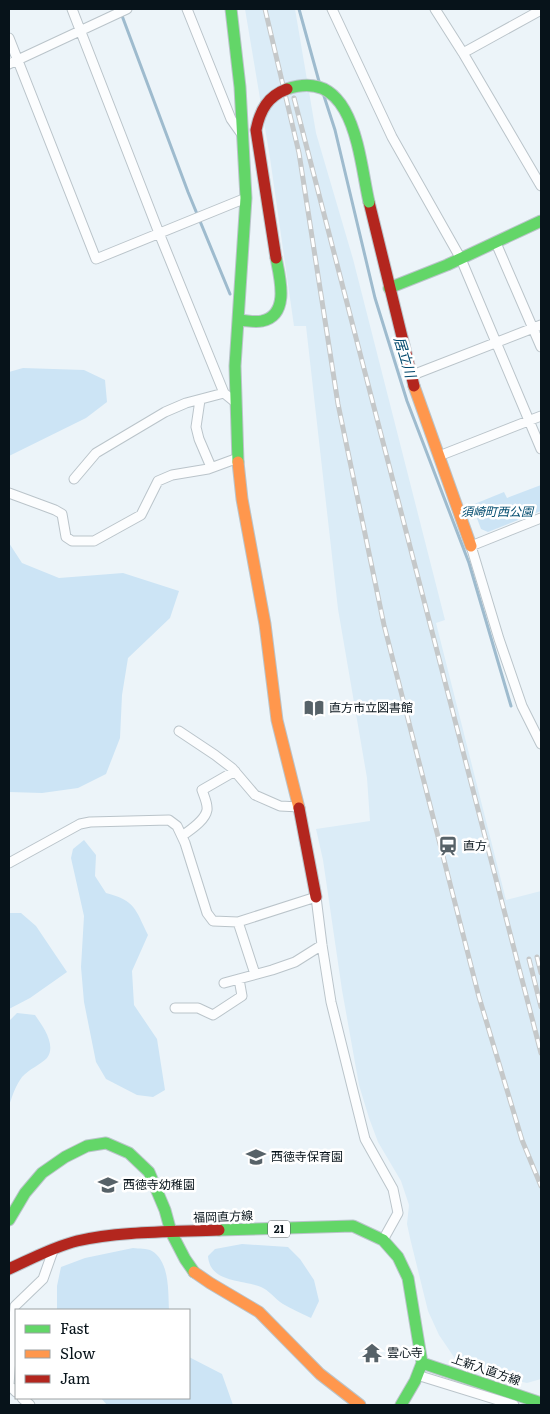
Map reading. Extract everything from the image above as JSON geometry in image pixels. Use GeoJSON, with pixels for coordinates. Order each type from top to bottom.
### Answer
{"type":"FeatureCollection","features":[{"type":"Feature","properties":{"kind":"street"},"geometry":{"type":"LineString","coordinates":[[72,9],[159,233],[224,393],[235,402]]}},
{"type":"Feature","properties":{"kind":"street"},"geometry":{"type":"LineString","coordinates":[[9,64],[127,9]]}},
{"type":"Feature","properties":{"kind":"street"},"geometry":{"type":"LineString","coordinates":[[187,9],[231,119],[242,136]]}},
{"type":"Feature","properties":{"kind":"street"},"geometry":{"type":"LineString","coordinates":[[231,9],[235,34],[246,198],[235,366],[235,402],[242,499],[265,624],[270,678],[277,720],[299,807],[316,897],[331,1002],[365,1139],[393,1189],[398,1213],[383,1240]]}},
{"type":"Feature","properties":{"kind":"street"},"geometry":{"type":"LineString","coordinates":[[332,9],[392,137],[461,259],[541,449]]}},
{"type":"Feature","properties":{"kind":"street"},"geometry":{"type":"LineString","coordinates":[[435,9],[541,186]]}},
{"type":"Feature","properties":{"kind":"street"},"geometry":{"type":"LineString","coordinates":[[463,53],[541,10]]}},
{"type":"Feature","properties":{"kind":"street"},"geometry":{"type":"LineString","coordinates":[[9,38],[96,259],[246,198]]}},
{"type":"Feature","properties":{"kind":"street"},"geometry":{"type":"LineString","coordinates":[[238,320],[263,321],[272,316],[278,309],[282,294],[256,130],[258,115],[267,102],[276,94],[290,87],[309,85],[328,90],[342,103],[352,125],[410,376],[471,546],[499,639],[522,706],[541,744]]}},
{"type":"Feature","properties":{"kind":"street"},"geometry":{"type":"LineString","coordinates":[[389,288],[418,278],[541,221]]}},
{"type":"Feature","properties":{"kind":"street"},"geometry":{"type":"LineString","coordinates":[[496,243],[537,326],[541,347]]}},
{"type":"Feature","properties":{"kind":"street"},"geometry":{"type":"LineString","coordinates":[[410,376],[537,326]]}},
{"type":"Feature","properties":{"kind":"street"},"geometry":{"type":"LineString","coordinates":[[74,479],[96,452],[165,412],[186,403],[224,393]]}},
{"type":"Feature","properties":{"kind":"street"},"geometry":{"type":"LineString","coordinates":[[200,400],[196,427],[211,467]]}},
{"type":"Feature","properties":{"kind":"street"},"geometry":{"type":"LineString","coordinates":[[439,456],[541,416]]}},
{"type":"Feature","properties":{"kind":"street"},"geometry":{"type":"LineString","coordinates":[[9,493],[62,514],[66,537],[72,541],[94,541],[141,515],[158,481],[172,475],[211,467],[238,458]]}},
{"type":"Feature","properties":{"kind":"street"},"geometry":{"type":"LineString","coordinates":[[471,546],[541,518]]}},
{"type":"Feature","properties":{"kind":"street"},"geometry":{"type":"LineString","coordinates":[[179,731],[235,771],[255,795],[280,806],[299,807]]}},
{"type":"Feature","properties":{"kind":"street"},"geometry":{"type":"LineString","coordinates":[[182,836],[198,824],[204,816],[207,809],[202,790],[235,771]]}},
{"type":"Feature","properties":{"kind":"street"},"geometry":{"type":"LineString","coordinates":[[9,863],[80,824],[90,822],[169,820],[177,826],[182,836],[207,913],[213,921],[238,922],[316,897]]}},
{"type":"Feature","properties":{"kind":"street"},"geometry":{"type":"LineString","coordinates":[[238,922],[256,974]]}},
{"type":"Feature","properties":{"kind":"street"},"geometry":{"type":"LineString","coordinates":[[224,983],[294,962],[322,945]]}},
{"type":"Feature","properties":{"kind":"street"},"geometry":{"type":"LineString","coordinates":[[175,1008],[198,1008],[213,1015],[242,996],[239,979]]}},
{"type":"Feature","properties":{"kind":"street"},"geometry":{"type":"LineString","coordinates":[[9,1220],[25,1193],[42,1173],[65,1156],[87,1146],[106,1143],[129,1153],[149,1172],[166,1210],[172,1232],[192,1270],[259,1312],[320,1374],[360,1405]]}},
{"type":"Feature","properties":{"kind":"street","name":"福岡直方線"},"geometry":{"type":"LineString","coordinates":[[9,1269],[54,1248],[78,1241],[124,1235],[353,1226],[383,1240],[398,1257],[408,1278],[422,1362]]}},
{"type":"Feature","properties":{"kind":"street"},"geometry":{"type":"LineString","coordinates":[[15,1391],[10,1385],[14,1306],[43,1279],[54,1248]]}},
{"type":"Feature","properties":{"kind":"street"},"geometry":{"type":"LineString","coordinates":[[401,1405],[422,1362]]}},
{"type":"Feature","properties":{"kind":"street","name":"上新入直方線"},"geometry":{"type":"LineString","coordinates":[[422,1362],[541,1403]]}},
{"type":"Feature","properties":{"kind":"street"},"geometry":{"type":"LineString","coordinates":[[417,1375],[514,1405]]}},
{"type":"Feature","properties":{"kind":"shaded area"},"geometry":{"type":"Polygon","coordinates":[[[245,9],[295,9],[316,133],[353,259],[445,620],[436,623],[506,900],[541,891],[541,1379],[527,1383],[466,1369],[458,1363],[439,1335],[428,1311],[410,1238],[407,1224],[409,1205],[401,1181],[378,1142],[359,1085],[342,990],[323,860],[316,829],[370,821],[367,778],[338,609],[306,326],[294,326],[270,158],[245,9]]]}},
{"type":"Feature","properties":{"kind":"green space"},"geometry":{"type":"Polygon","coordinates":[[[23,368],[84,370],[105,380],[107,402],[86,418],[9,456],[9,372],[23,368]]]}},
{"type":"Feature","properties":{"kind":"green space","name":"須崎町西公園"},"geometry":{"type":"Polygon","coordinates":[[[541,485],[541,511],[488,532],[481,529],[472,505],[504,492],[507,498],[541,485]]]}},
{"type":"Feature","properties":{"kind":"green space"},"geometry":{"type":"Polygon","coordinates":[[[9,543],[22,563],[59,578],[123,573],[179,591],[170,618],[128,658],[122,695],[120,738],[106,774],[78,788],[42,793],[9,792],[9,543]]]}},
{"type":"Feature","properties":{"kind":"green space"},"geometry":{"type":"Polygon","coordinates":[[[84,840],[96,855],[95,876],[106,893],[123,899],[133,907],[148,935],[132,971],[134,1005],[157,1039],[165,1090],[153,1097],[137,1095],[106,1079],[96,1062],[84,1002],[81,967],[84,916],[71,858],[73,849],[84,840]]]}},
{"type":"Feature","properties":{"kind":"green space"},"geometry":{"type":"Polygon","coordinates":[[[9,913],[21,913],[36,926],[67,972],[30,998],[9,1009],[9,913]]]}},
{"type":"Feature","properties":{"kind":"green space"},"geometry":{"type":"Polygon","coordinates":[[[17,1013],[35,1015],[47,1035],[50,1053],[47,1058],[22,1077],[14,1091],[9,1106],[9,1021],[17,1013]]]}},
{"type":"Feature","properties":{"kind":"green space"},"geometry":{"type":"Polygon","coordinates":[[[242,1244],[288,1247],[300,1259],[314,1280],[319,1301],[311,1318],[283,1304],[264,1288],[228,1279],[214,1271],[208,1256],[215,1249],[242,1244]]]}},
{"type":"Feature","properties":{"kind":"green space"},"geometry":{"type":"Polygon","coordinates":[[[133,1248],[152,1251],[158,1256],[165,1270],[169,1309],[57,1309],[57,1286],[61,1267],[85,1258],[133,1248]]]}},
{"type":"Feature","properties":{"kind":"green space"},"geometry":{"type":"Polygon","coordinates":[[[190,1358],[222,1374],[233,1405],[107,1405],[102,1399],[190,1399],[190,1358]]]}},
{"type":"Feature","properties":{"kind":"waterway","name":"居立川"},"geometry":{"type":"LineString","coordinates":[[299,9],[320,85]]}},
{"type":"Feature","properties":{"kind":"waterway"},"geometry":{"type":"LineString","coordinates":[[121,13],[188,192],[230,294]]}},
{"type":"Feature","properties":{"kind":"waterway","name":"居立川"},"geometry":{"type":"LineString","coordinates":[[323,93],[335,130],[375,298],[407,401],[469,563],[511,706]]}},
{"type":"Feature","properties":{"kind":"railway"},"geometry":{"type":"LineString","coordinates":[[265,9],[299,153],[338,404],[384,625],[479,997],[522,1140],[541,1186]]}},
{"type":"Feature","properties":{"kind":"railway"},"geometry":{"type":"LineString","coordinates":[[294,98],[541,1053]]}},
{"type":"Feature","properties":{"kind":"railway"},"geometry":{"type":"LineString","coordinates":[[537,957],[541,973]]}},
{"type":"Feature","properties":{"kind":"railway"},"geometry":{"type":"LineString","coordinates":[[529,959],[541,1007]]}},
{"type":"Feature","properties":{"kind":"traffic: fast"},"geometry":{"type":"LineString","coordinates":[[231,9],[240,87],[246,198],[235,366],[238,462]]}},
{"type":"Feature","properties":{"kind":"traffic: fast"},"geometry":{"type":"LineString","coordinates":[[287,89],[310,85],[327,91],[340,103],[350,121],[357,141],[369,202]]}},
{"type":"Feature","properties":{"kind":"traffic: fast"},"geometry":{"type":"LineString","coordinates":[[389,288],[447,265],[541,221]]}},
{"type":"Feature","properties":{"kind":"traffic: fast"},"geometry":{"type":"LineString","coordinates":[[238,320],[262,321],[271,317],[277,311],[280,304],[281,285],[276,258]]}},
{"type":"Feature","properties":{"kind":"traffic: fast"},"geometry":{"type":"LineString","coordinates":[[9,1220],[25,1193],[42,1173],[65,1157],[87,1146],[106,1143],[129,1153],[149,1172],[165,1210],[171,1232],[194,1272]]}},
{"type":"Feature","properties":{"kind":"traffic: fast"},"geometry":{"type":"LineString","coordinates":[[219,1230],[353,1226],[383,1240],[398,1257],[408,1278],[422,1363],[415,1381],[401,1405]]}},
{"type":"Feature","properties":{"kind":"traffic: fast"},"geometry":{"type":"LineString","coordinates":[[422,1363],[541,1403]]}},
{"type":"Feature","properties":{"kind":"traffic: slow"},"geometry":{"type":"LineString","coordinates":[[414,386],[471,546]]}},
{"type":"Feature","properties":{"kind":"traffic: slow"},"geometry":{"type":"LineString","coordinates":[[238,462],[242,499],[265,624],[277,720],[299,808]]}},
{"type":"Feature","properties":{"kind":"traffic: slow"},"geometry":{"type":"LineString","coordinates":[[194,1272],[259,1312],[320,1374],[360,1405]]}},
{"type":"Feature","properties":{"kind":"traffic: jam"},"geometry":{"type":"LineString","coordinates":[[276,258],[256,130],[266,105],[280,92],[287,89]]}},
{"type":"Feature","properties":{"kind":"traffic: jam"},"geometry":{"type":"LineString","coordinates":[[369,202],[414,386]]}},
{"type":"Feature","properties":{"kind":"traffic: jam"},"geometry":{"type":"LineString","coordinates":[[299,808],[316,897]]}},
{"type":"Feature","properties":{"kind":"traffic: jam"},"geometry":{"type":"LineString","coordinates":[[9,1269],[59,1246],[77,1241],[111,1235],[148,1232],[219,1230]]}},
{"type":"Feature","properties":{"kind":"place","name":"直方市立図書館"},"geometry":{"type":"Point","coordinates":[314,708]}},
{"type":"Feature","properties":{"kind":"place","name":"直方"},"geometry":{"type":"Point","coordinates":[448,846]}},
{"type":"Feature","properties":{"kind":"place","name":"西徳寺保育園"},"geometry":{"type":"Point","coordinates":[256,1157]}},
{"type":"Feature","properties":{"kind":"place","name":"西徳寺幼稚園"},"geometry":{"type":"Point","coordinates":[108,1185]}},
{"type":"Feature","properties":{"kind":"place","name":"雲心寺"},"geometry":{"type":"Point","coordinates":[372,1353]}}]}
